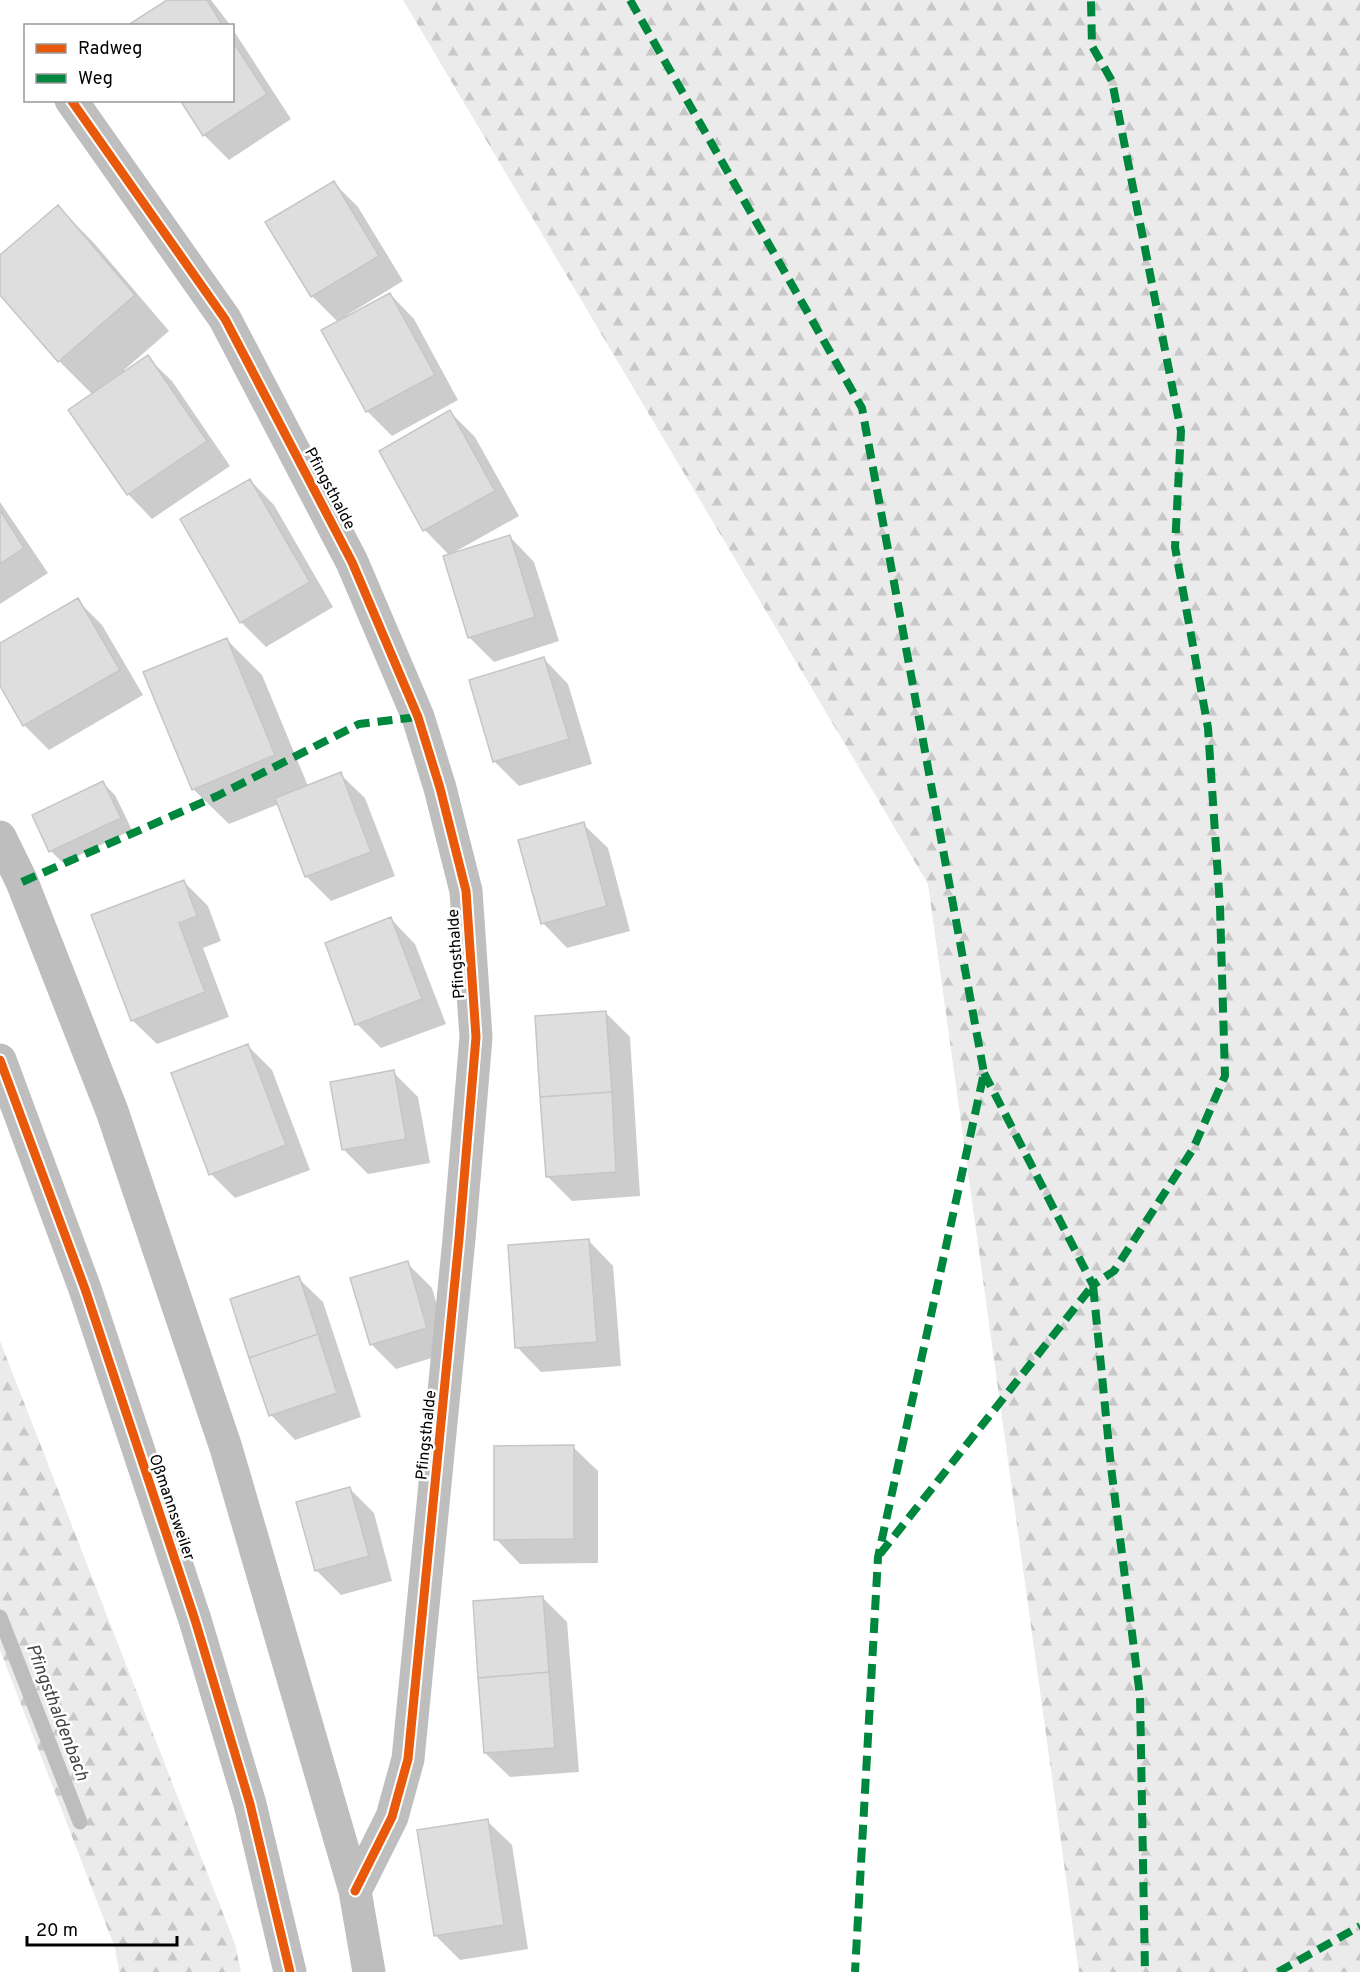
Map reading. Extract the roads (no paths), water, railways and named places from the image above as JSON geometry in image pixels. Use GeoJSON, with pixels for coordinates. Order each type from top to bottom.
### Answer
{"type":"FeatureCollection","features":[{"type":"Feature","properties":{"kind":"street","name":"Pfingsthalde"},"geometry":{"type":"LineString","coordinates":[[71,102],[225,319],[352,562],[418,717],[440,788],[466,891],[476,1037],[459,1239],[408,1759],[392,1817],[354,1891]]}},
{"type":"Feature","properties":{"kind":"street"},"geometry":{"type":"LineString","coordinates":[[0,837],[22,882],[112,1111],[226,1448],[354,1891],[369,1972]]}},
{"type":"Feature","properties":{"kind":"street","name":"Oßmannsweiler"},"geometry":{"type":"LineString","coordinates":[[0,1060],[85,1289],[195,1620],[250,1804],[290,1972]]}},
{"type":"Feature","properties":{"kind":"waterway","name":"Pfingsthaldenbach"},"geometry":{"type":"LineString","coordinates":[[0,1617],[80,1822]]}}]}
